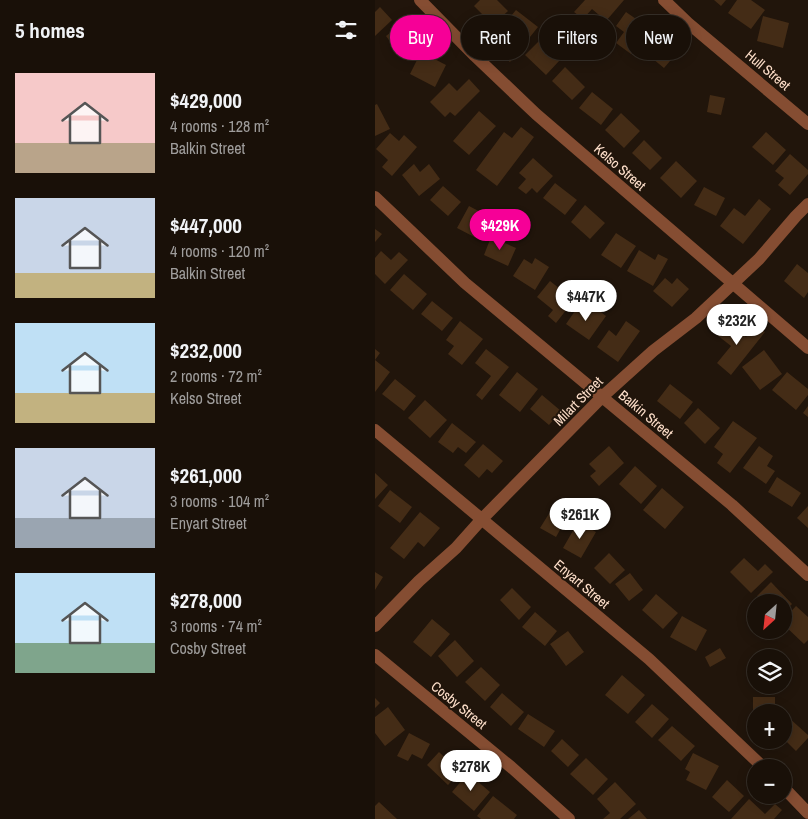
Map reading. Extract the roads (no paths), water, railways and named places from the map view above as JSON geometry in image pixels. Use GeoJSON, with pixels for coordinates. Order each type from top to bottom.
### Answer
{"type":"FeatureCollection","features":[{"type":"Feature","properties":{"kind":"street","name":"Kelso Street"},"geometry":{"type":"LineString","coordinates":[[420,0],[536,114],[808,348]]}},
{"type":"Feature","properties":{"kind":"street","name":"Hull Street"},"geometry":{"type":"LineString","coordinates":[[664,0],[688,23],[808,124]]}},
{"type":"Feature","properties":{"kind":"street","name":"Balkin Street"},"geometry":{"type":"LineString","coordinates":[[375,197],[465,283],[732,505],[808,574]]}},
{"type":"Feature","properties":{"kind":"street","name":"Milart Street"},"geometry":{"type":"LineString","coordinates":[[375,626],[419,581],[456,548],[602,397],[653,351],[696,318],[733,284],[759,259],[795,216],[808,204]]}},
{"type":"Feature","properties":{"kind":"street","name":"Enyart Street"},"geometry":{"type":"LineString","coordinates":[[375,430],[649,659],[755,759]]}},
{"type":"Feature","properties":{"kind":"street","name":"Cosby Street"},"geometry":{"type":"LineString","coordinates":[[375,655],[511,767],[569,819]]}},
{"type":"Feature","properties":{"kind":"street"},"geometry":{"type":"LineString","coordinates":[[792,796],[808,813]]}}]}
